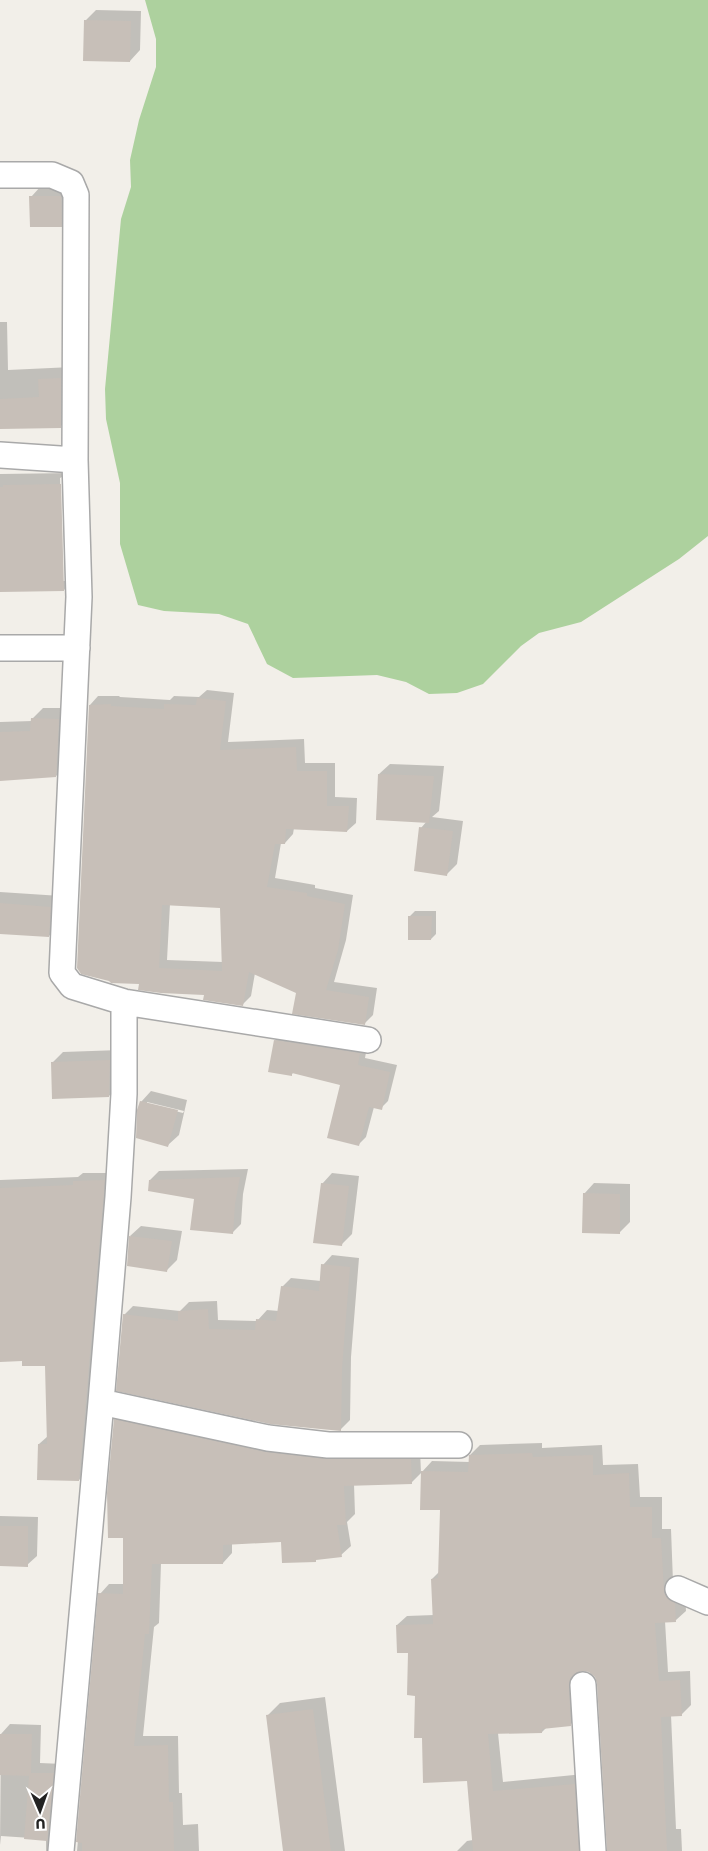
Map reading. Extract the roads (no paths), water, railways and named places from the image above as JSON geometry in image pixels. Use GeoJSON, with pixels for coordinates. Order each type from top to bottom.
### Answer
{"type":"FeatureCollection","features":[{"type":"Feature","properties":{"kind":"street"},"geometry":{"type":"LineString","coordinates":[[0,175],[52,174],[71,183],[76,195],[75,460],[79,597],[62,973],[72,986],[124,1002],[368,1040]]}},
{"type":"Feature","properties":{"kind":"street"},"geometry":{"type":"LineString","coordinates":[[0,455],[75,460]]}},
{"type":"Feature","properties":{"kind":"street"},"geometry":{"type":"LineString","coordinates":[[0,648],[77,648]]}},
{"type":"Feature","properties":{"kind":"street"},"geometry":{"type":"LineString","coordinates":[[61,1851],[101,1402],[123,1103],[124,1002]]}},
{"type":"Feature","properties":{"kind":"street"},"geometry":{"type":"LineString","coordinates":[[101,1402],[268,1438],[328,1445],[459,1445]]}},
{"type":"Feature","properties":{"kind":"street"},"geometry":{"type":"LineString","coordinates":[[678,1588],[708,1602]]}},
{"type":"Feature","properties":{"kind":"street"},"geometry":{"type":"LineString","coordinates":[[583,1685],[593,1851]]}}]}
